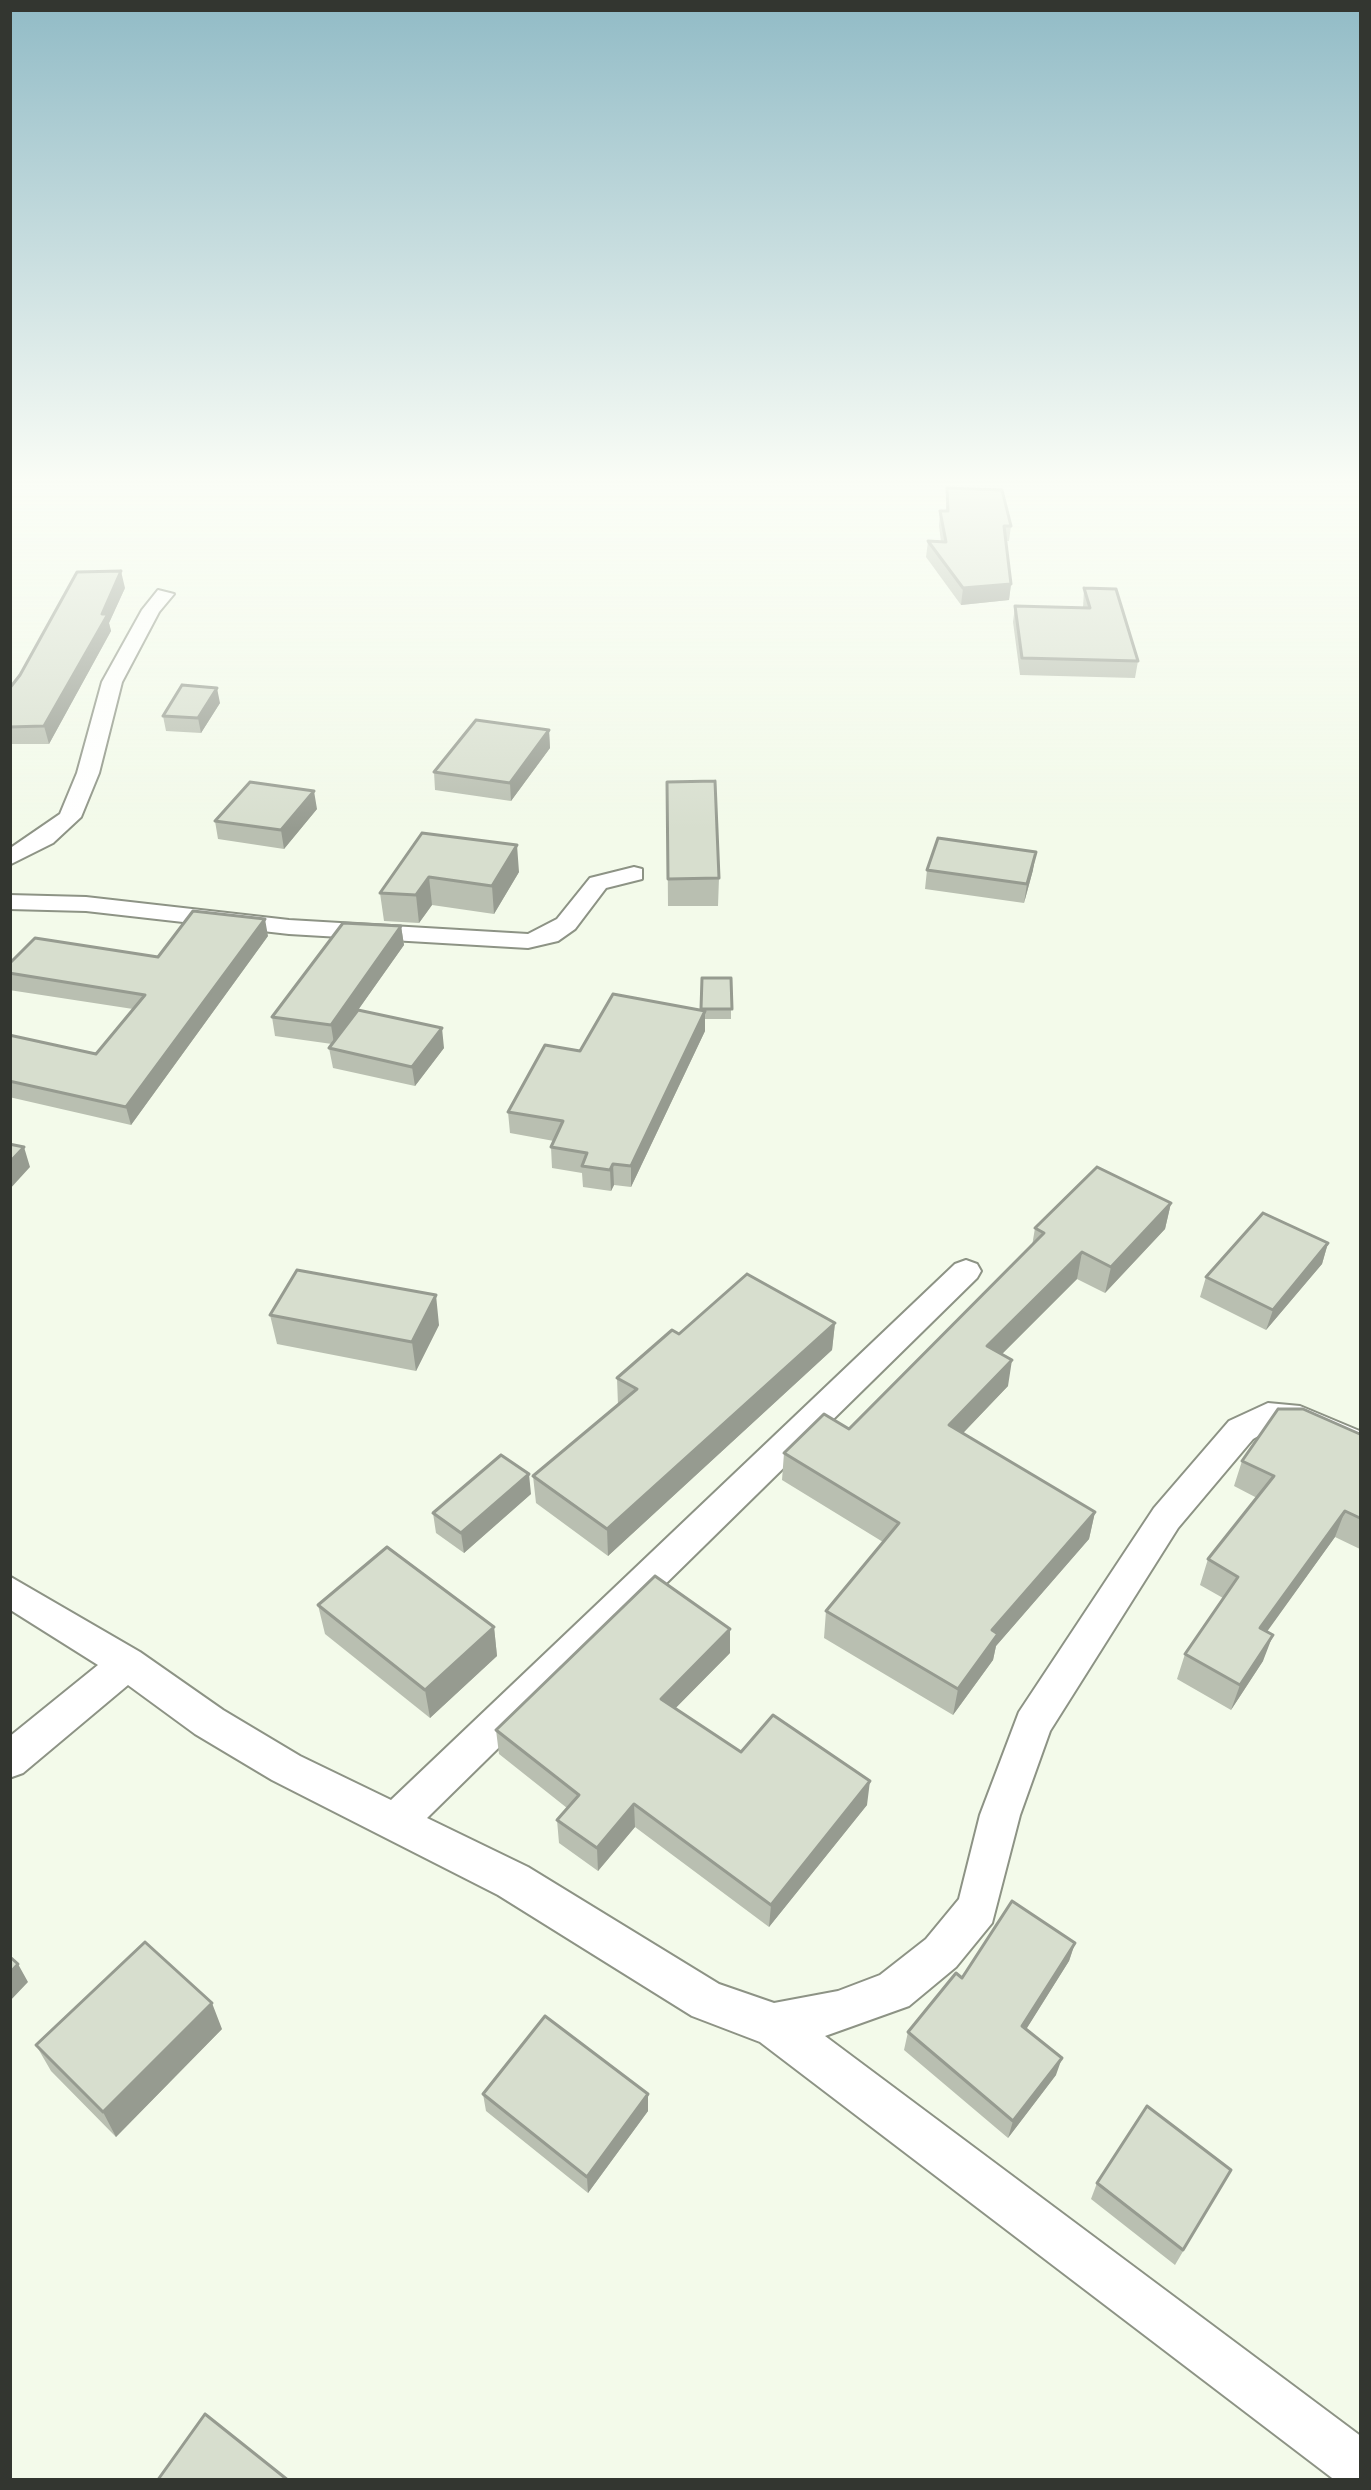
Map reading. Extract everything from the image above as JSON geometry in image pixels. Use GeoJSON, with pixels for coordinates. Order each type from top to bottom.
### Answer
{"type":"FeatureCollection","features":[{"type":"Feature","properties":{"kind":"street"},"geometry":{"type":"LineString","coordinates":[[9,858],[70,817],[88,773],[112,682],[162,597]]}},
{"type":"Feature","properties":{"kind":"street"},"geometry":{"type":"LineString","coordinates":[[9,902],[86,904],[289,927],[528,941],[549,936],[566,924],[598,883],[634,874]]}},
{"type":"Feature","properties":{"kind":"street"},"geometry":{"type":"LineString","coordinates":[[396,1822],[966,1271]]}},
{"type":"Feature","properties":{"kind":"street"},"geometry":{"type":"LineString","coordinates":[[774,2025],[838,2012],[894,1991],[941,1953],[977,1909],[1000,1815],[1033,1724],[1166,1518],[1241,1430],[1268,1415],[1300,1418],[1362,1445]]}},
{"type":"Feature","properties":{"kind":"street"},"geometry":{"type":"LineString","coordinates":[[9,1592],[286,1768],[513,1881],[707,2001],[774,2025],[1362,2469]]}},
{"type":"Feature","properties":{"kind":"street"},"geometry":{"type":"LineString","coordinates":[[9,1761],[127,1663]]}},
{"type":"Feature","properties":{"kind":"building"},"geometry":{"type":"Polygon","coordinates":[[[63,597],[109,597],[102,614],[108,614],[44,726],[9,727],[9,689],[63,597]]]}},
{"type":"Feature","properties":{"kind":"building"},"geometry":{"type":"Polygon","coordinates":[[[1087,597],[1119,597],[1138,661],[1022,658],[1015,606],[1090,608],[1087,597]]]}},
{"type":"Feature","properties":{"kind":"building"},"geometry":{"type":"Polygon","coordinates":[[[182,685],[217,688],[198,718],[163,716],[182,685]]]}},
{"type":"Feature","properties":{"kind":"building"},"geometry":{"type":"Polygon","coordinates":[[[476,720],[549,730],[510,783],[434,772],[476,720]]]}},
{"type":"Feature","properties":{"kind":"building"},"geometry":{"type":"Polygon","coordinates":[[[715,781],[719,878],[668,879],[667,782],[715,781]]]}},
{"type":"Feature","properties":{"kind":"building"},"geometry":{"type":"Polygon","coordinates":[[[250,782],[314,791],[281,830],[215,821],[250,782]]]}},
{"type":"Feature","properties":{"kind":"building"},"geometry":{"type":"Polygon","coordinates":[[[422,833],[517,845],[492,886],[429,877],[416,895],[380,893],[422,833]]]}},
{"type":"Feature","properties":{"kind":"building"},"geometry":{"type":"Polygon","coordinates":[[[938,838],[1036,852],[1027,884],[927,870],[938,838]]]}},
{"type":"Feature","properties":{"kind":"building"},"geometry":{"type":"Polygon","coordinates":[[[193,911],[265,919],[126,1107],[9,1081],[9,1035],[96,1054],[145,995],[9,973],[9,964],[35,938],[158,957],[193,911]]]}},
{"type":"Feature","properties":{"kind":"building"},"geometry":{"type":"Polygon","coordinates":[[[343,923],[401,926],[331,1025],[272,1017],[343,923]]]}},
{"type":"Feature","properties":{"kind":"building"},"geometry":{"type":"Polygon","coordinates":[[[702,978],[731,978],[732,1009],[701,1009],[702,978]]]}},
{"type":"Feature","properties":{"kind":"building"},"geometry":{"type":"Polygon","coordinates":[[[613,994],[705,1011],[631,1166],[613,1164],[610,1170],[582,1166],[587,1153],[551,1147],[563,1121],[508,1112],[545,1045],[580,1051],[613,994]]]}},
{"type":"Feature","properties":{"kind":"building"},"geometry":{"type":"Polygon","coordinates":[[[358,1010],[442,1028],[412,1067],[329,1048],[358,1010]]]}},
{"type":"Feature","properties":{"kind":"building"},"geometry":{"type":"Polygon","coordinates":[[[9,1144],[24,1147],[9,1163],[9,1144]]]}},
{"type":"Feature","properties":{"kind":"building"},"geometry":{"type":"Polygon","coordinates":[[[1097,1167],[1171,1203],[1111,1267],[1082,1252],[987,1346],[1012,1360],[949,1425],[1095,1512],[992,1630],[998,1634],[958,1689],[826,1611],[899,1523],[784,1453],[824,1414],[849,1429],[1044,1233],[1035,1228],[1097,1167]]]}},
{"type":"Feature","properties":{"kind":"building"},"geometry":{"type":"Polygon","coordinates":[[[1263,1213],[1328,1243],[1273,1310],[1206,1277],[1263,1213]]]}},
{"type":"Feature","properties":{"kind":"building"},"geometry":{"type":"Polygon","coordinates":[[[297,1270],[436,1295],[412,1342],[270,1315],[297,1270]]]}},
{"type":"Feature","properties":{"kind":"building"},"geometry":{"type":"Polygon","coordinates":[[[747,1274],[835,1323],[607,1529],[533,1476],[637,1389],[617,1378],[672,1330],[679,1334],[747,1274]]]}},
{"type":"Feature","properties":{"kind":"building"},"geometry":{"type":"Polygon","coordinates":[[[1278,1409],[1303,1409],[1362,1435],[1362,1519],[1345,1511],[1260,1628],[1273,1635],[1240,1685],[1185,1654],[1238,1577],[1208,1559],[1274,1476],[1242,1461],[1278,1409]]]}},
{"type":"Feature","properties":{"kind":"building"},"geometry":{"type":"Polygon","coordinates":[[[501,1455],[529,1474],[461,1533],[433,1513],[501,1455]]]}},
{"type":"Feature","properties":{"kind":"building"},"geometry":{"type":"Polygon","coordinates":[[[387,1547],[494,1627],[425,1690],[318,1605],[387,1547]]]}},
{"type":"Feature","properties":{"kind":"building"},"geometry":{"type":"Polygon","coordinates":[[[655,1576],[730,1629],[661,1699],[741,1752],[773,1715],[870,1781],[771,1905],[634,1804],[597,1848],[557,1820],[579,1795],[496,1730],[655,1576]]]}},
{"type":"Feature","properties":{"kind":"building"},"geometry":{"type":"Polygon","coordinates":[[[1012,1901],[1075,1943],[1022,2026],[1062,2058],[1013,2121],[908,2032],[956,1973],[962,1978],[1012,1901]]]}},
{"type":"Feature","properties":{"kind":"building"},"geometry":{"type":"Polygon","coordinates":[[[145,1942],[212,2003],[103,2112],[36,2045],[145,1942]]]}},
{"type":"Feature","properties":{"kind":"building"},"geometry":{"type":"Polygon","coordinates":[[[545,2016],[648,2094],[587,2177],[483,2094],[545,2016]]]}},
{"type":"Feature","properties":{"kind":"building"},"geometry":{"type":"Polygon","coordinates":[[[1147,2106],[1231,2170],[1183,2250],[1097,2183],[1147,2106]]]}},
{"type":"Feature","properties":{"kind":"building"},"geometry":{"type":"Polygon","coordinates":[[[205,2414],[289,2481],[157,2481],[205,2414]]]}}]}
